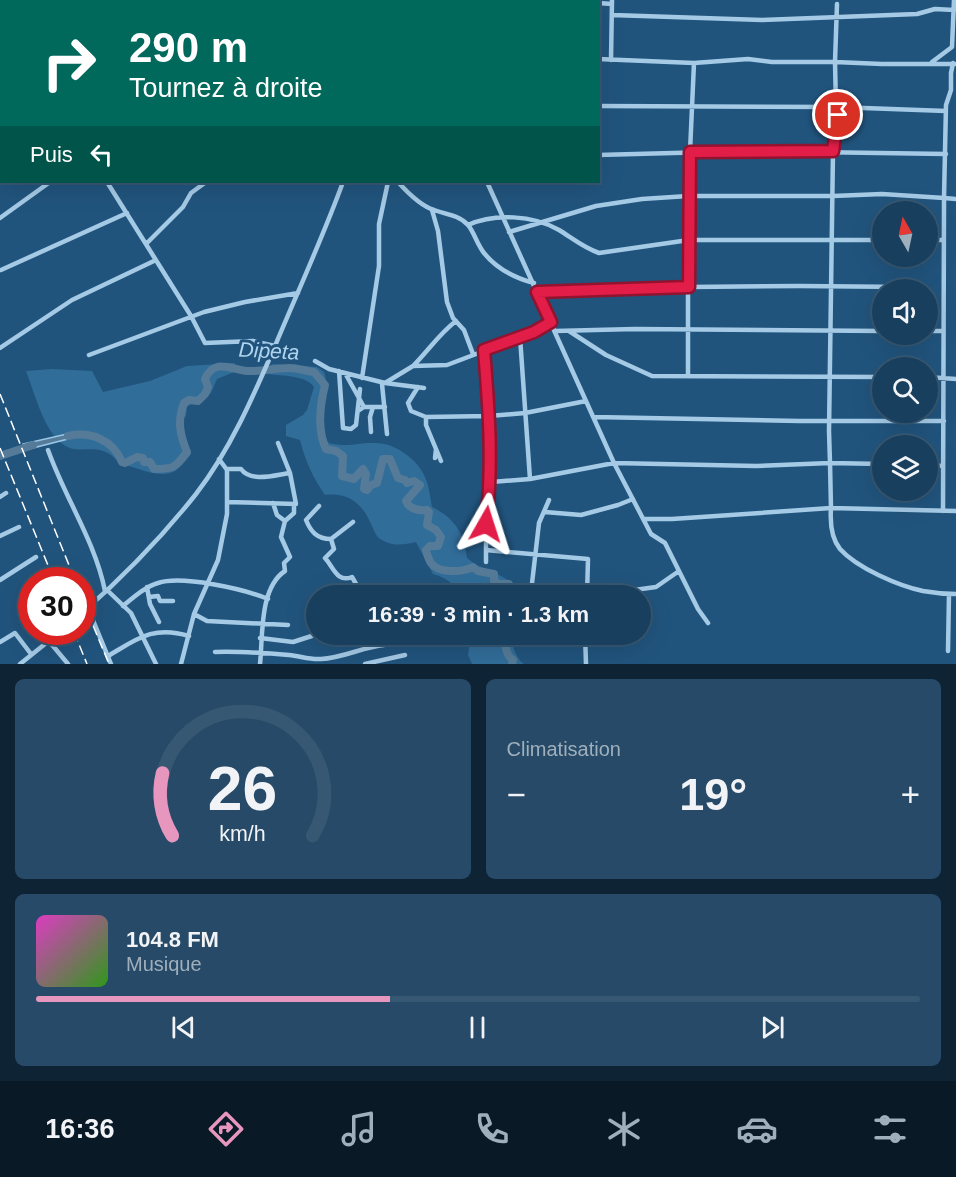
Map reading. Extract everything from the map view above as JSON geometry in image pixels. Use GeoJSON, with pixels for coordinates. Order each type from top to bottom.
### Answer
{"type":"FeatureCollection","features":[{"type":"Feature","properties":{"kind":"street"},"geometry":{"type":"LineString","coordinates":[[932,63],[952,47],[954,0]]}},
{"type":"Feature","properties":{"kind":"street"},"geometry":{"type":"LineString","coordinates":[[611,60],[612,2]]}},
{"type":"Feature","properties":{"kind":"street"},"geometry":{"type":"LineString","coordinates":[[837,4],[835,62],[838,115],[833,151],[829,420],[832,532],[839,547],[849,557],[881,576],[920,590],[956,594]]}},
{"type":"Feature","properties":{"kind":"street"},"geometry":{"type":"LineString","coordinates":[[612,15],[762,20],[917,14],[924,11],[954,10]]}},
{"type":"Feature","properties":{"kind":"street"},"geometry":{"type":"LineString","coordinates":[[600,59],[694,63],[748,59],[772,62],[955,63],[946,111],[943,240],[945,283],[943,511]]}},
{"type":"Feature","properties":{"kind":"street"},"geometry":{"type":"LineString","coordinates":[[688,376],[688,196],[694,63]]}},
{"type":"Feature","properties":{"kind":"street"},"geometry":{"type":"LineString","coordinates":[[600,106],[836,107],[946,111]]}},
{"type":"Feature","properties":{"kind":"street"},"geometry":{"type":"LineString","coordinates":[[600,155],[833,151],[946,154]]}},
{"type":"Feature","properties":{"kind":"street"},"geometry":{"type":"LineString","coordinates":[[0,218],[49,183]]}},
{"type":"Feature","properties":{"kind":"street"},"geometry":{"type":"LineString","coordinates":[[108,183],[147,243],[205,343],[254,341],[275,346]]}},
{"type":"Feature","properties":{"kind":"street"},"geometry":{"type":"LineString","coordinates":[[147,243],[183,207],[190,193],[205,183]]}},
{"type":"Feature","properties":{"kind":"street"},"geometry":{"type":"LineString","coordinates":[[96,600],[144,553],[196,494],[219,459],[250,403],[343,183]]}},
{"type":"Feature","properties":{"kind":"street"},"geometry":{"type":"LineString","coordinates":[[362,378],[379,266],[379,224],[388,183]]}},
{"type":"Feature","properties":{"kind":"street"},"geometry":{"type":"LineString","coordinates":[[399,183],[432,210],[449,213],[468,225],[484,253],[515,278],[534,283]]}},
{"type":"Feature","properties":{"kind":"street"},"geometry":{"type":"LineString","coordinates":[[487,183],[614,463],[651,534],[666,543],[698,609],[708,623]]}},
{"type":"Feature","properties":{"kind":"street"},"geometry":{"type":"LineString","coordinates":[[508,232],[596,206],[642,199],[688,196],[882,194],[956,199]]}},
{"type":"Feature","properties":{"kind":"street"},"geometry":{"type":"LineString","coordinates":[[432,210],[438,231],[447,302],[456,321],[464,330],[473,354]]}},
{"type":"Feature","properties":{"kind":"street"},"geometry":{"type":"LineString","coordinates":[[1,270],[127,213]]}},
{"type":"Feature","properties":{"kind":"street"},"geometry":{"type":"LineString","coordinates":[[468,225],[480,219],[523,218],[557,228],[590,250],[599,253],[689,240],[872,240]]}},
{"type":"Feature","properties":{"kind":"street"},"geometry":{"type":"LineString","coordinates":[[938,240],[943,240]]}},
{"type":"Feature","properties":{"kind":"street"},"geometry":{"type":"LineString","coordinates":[[0,348],[72,300],[156,260]]}},
{"type":"Feature","properties":{"kind":"street"},"geometry":{"type":"LineString","coordinates":[[537,292],[689,287],[872,287]]}},
{"type":"Feature","properties":{"kind":"street"},"geometry":{"type":"LineString","coordinates":[[89,355],[191,316],[245,302],[298,293]]}},
{"type":"Feature","properties":{"kind":"street"},"geometry":{"type":"LineString","coordinates":[[384,383],[413,366],[436,342],[442,332],[456,321]]}},
{"type":"Feature","properties":{"kind":"street"},"geometry":{"type":"LineString","coordinates":[[413,366],[447,365],[534,332],[551,322]]}},
{"type":"Feature","properties":{"kind":"street"},"geometry":{"type":"LineString","coordinates":[[555,331],[689,329],[872,331]]}},
{"type":"Feature","properties":{"kind":"street"},"geometry":{"type":"LineString","coordinates":[[569,331],[606,355],[652,376],[872,377]]}},
{"type":"Feature","properties":{"kind":"street"},"geometry":{"type":"LineString","coordinates":[[938,331],[943,331]]}},
{"type":"Feature","properties":{"kind":"street"},"geometry":{"type":"LineString","coordinates":[[520,337],[530,479]]}},
{"type":"Feature","properties":{"kind":"street"},"geometry":{"type":"LineString","coordinates":[[484,350],[491,482],[486,524],[486,561]]}},
{"type":"Feature","properties":{"kind":"street"},"geometry":{"type":"LineString","coordinates":[[315,361],[362,378],[421,387],[408,406],[411,411],[426,417],[525,413],[586,401]]}},
{"type":"Feature","properties":{"kind":"street"},"geometry":{"type":"LineString","coordinates":[[342,372],[364,407]]}},
{"type":"Feature","properties":{"kind":"street"},"geometry":{"type":"LineString","coordinates":[[342,372],[342,428],[351,429],[356,424],[360,389]]}},
{"type":"Feature","properties":{"kind":"street"},"geometry":{"type":"LineString","coordinates":[[938,378],[956,379]]}},
{"type":"Feature","properties":{"kind":"street"},"geometry":{"type":"LineString","coordinates":[[384,383],[387,434]]}},
{"type":"Feature","properties":{"kind":"street"},"geometry":{"type":"LineString","coordinates":[[358,411],[364,407],[385,407]]}},
{"type":"Feature","properties":{"kind":"street"},"geometry":{"type":"LineString","coordinates":[[371,432],[370,417],[373,407]]}},
{"type":"Feature","properties":{"kind":"street"},"geometry":{"type":"LineString","coordinates":[[426,417],[426,425],[441,461]]}},
{"type":"Feature","properties":{"kind":"street"},"geometry":{"type":"LineString","coordinates":[[594,417],[944,421]]}},
{"type":"Feature","properties":{"kind":"street"},"geometry":{"type":"LineString","coordinates":[[260,664],[260,638],[268,599],[273,583],[278,575],[285,571],[284,563],[290,557],[281,537],[285,521],[294,513],[296,504],[290,473],[278,443]]}},
{"type":"Feature","properties":{"kind":"street"},"geometry":{"type":"LineString","coordinates":[[429,446],[437,449]]}},
{"type":"Feature","properties":{"kind":"street"},"geometry":{"type":"LineString","coordinates":[[435,458],[437,449]]}},
{"type":"Feature","properties":{"kind":"street"},"geometry":{"type":"LineString","coordinates":[[48,450],[57,476],[72,502],[93,549],[106,591],[136,620],[156,664]]}},
{"type":"Feature","properties":{"kind":"street"},"geometry":{"type":"LineString","coordinates":[[180,664],[194,614],[218,560],[227,502],[226,469],[219,459]]}},
{"type":"Feature","properties":{"kind":"street"},"geometry":{"type":"LineString","coordinates":[[491,482],[530,479],[614,463],[756,466],[872,464]]}},
{"type":"Feature","properties":{"kind":"street"},"geometry":{"type":"LineString","coordinates":[[938,466],[944,466]]}},
{"type":"Feature","properties":{"kind":"street"},"geometry":{"type":"LineString","coordinates":[[226,469],[241,469],[246,475],[261,477],[290,473]]}},
{"type":"Feature","properties":{"kind":"street"},"geometry":{"type":"LineString","coordinates":[[0,497],[6,493]]}},
{"type":"Feature","properties":{"kind":"street"},"geometry":{"type":"LineString","coordinates":[[545,512],[581,514],[633,499]]}},
{"type":"Feature","properties":{"kind":"street"},"geometry":{"type":"LineString","coordinates":[[532,585],[539,523],[549,500]]}},
{"type":"Feature","properties":{"kind":"street"},"geometry":{"type":"LineString","coordinates":[[227,502],[294,505]]}},
{"type":"Feature","properties":{"kind":"street"},"geometry":{"type":"LineString","coordinates":[[273,503],[277,515],[285,521]]}},
{"type":"Feature","properties":{"kind":"street"},"geometry":{"type":"LineString","coordinates":[[306,520],[319,506]]}},
{"type":"Feature","properties":{"kind":"street"},"geometry":{"type":"LineString","coordinates":[[644,519],[831,508],[956,511]]}},
{"type":"Feature","properties":{"kind":"street"},"geometry":{"type":"LineString","coordinates":[[294,513],[306,520],[310,529],[317,536],[331,539],[354,522]]}},
{"type":"Feature","properties":{"kind":"street"},"geometry":{"type":"LineString","coordinates":[[0,536],[19,527]]}},
{"type":"Feature","properties":{"kind":"street"},"geometry":{"type":"LineString","coordinates":[[331,539],[334,549],[325,558],[338,577],[346,580],[352,577],[357,585]]}},
{"type":"Feature","properties":{"kind":"street"},"geometry":{"type":"LineString","coordinates":[[486,550],[588,559],[588,585]]}},
{"type":"Feature","properties":{"kind":"street"},"geometry":{"type":"LineString","coordinates":[[0,580],[36,557]]}},
{"type":"Feature","properties":{"kind":"street"},"geometry":{"type":"LineString","coordinates":[[651,587],[679,571]]}},
{"type":"Feature","properties":{"kind":"street"},"geometry":{"type":"LineString","coordinates":[[123,606],[147,587],[166,580],[206,583],[268,599]]}},
{"type":"Feature","properties":{"kind":"street"},"geometry":{"type":"LineString","coordinates":[[147,587],[159,622]]}},
{"type":"Feature","properties":{"kind":"street"},"geometry":{"type":"LineString","coordinates":[[948,651],[949,594]]}},
{"type":"Feature","properties":{"kind":"street"},"geometry":{"type":"LineString","coordinates":[[149,597],[158,596],[160,601],[173,601]]}},
{"type":"Feature","properties":{"kind":"street"},"geometry":{"type":"LineString","coordinates":[[194,614],[207,621],[288,624]]}},
{"type":"Feature","properties":{"kind":"street"},"geometry":{"type":"LineString","coordinates":[[96,627],[111,664]]}},
{"type":"Feature","properties":{"kind":"street"},"geometry":{"type":"LineString","coordinates":[[108,656],[147,633],[161,631],[189,636]]}},
{"type":"Feature","properties":{"kind":"street"},"geometry":{"type":"LineString","coordinates":[[0,642],[15,633],[31,654]]}},
{"type":"Feature","properties":{"kind":"street"},"geometry":{"type":"LineString","coordinates":[[260,638],[292,642],[306,638]]}},
{"type":"Feature","properties":{"kind":"street"},"geometry":{"type":"LineString","coordinates":[[20,664],[42,645]]}},
{"type":"Feature","properties":{"kind":"street"},"geometry":{"type":"LineString","coordinates":[[52,645],[68,664]]}},
{"type":"Feature","properties":{"kind":"street"},"geometry":{"type":"LineString","coordinates":[[215,652],[261,652],[275,656],[323,659],[384,645]]}},
{"type":"Feature","properties":{"kind":"street"},"geometry":{"type":"LineString","coordinates":[[585,645],[586,664]]}},
{"type":"Feature","properties":{"kind":"street"},"geometry":{"type":"LineString","coordinates":[[365,664],[405,655]]}},
{"type":"Feature","properties":{"kind":"shaded area"},"geometry":{"type":"Polygon","coordinates":[[[235,363],[234,372],[217,379],[211,393],[200,404],[191,404],[187,407],[186,416],[183,419],[184,441],[191,454],[175,471],[162,474],[120,464],[113,456],[105,452],[70,448],[64,445],[57,439],[46,422],[26,371],[52,369],[92,371],[103,392],[150,381],[187,366],[235,363]]]}},
{"type":"Feature","properties":{"kind":"shaded area"},"geometry":{"type":"Polygon","coordinates":[[[272,364],[317,367],[324,372],[326,389],[322,417],[329,443],[383,444],[410,457],[426,479],[432,507],[457,527],[466,549],[467,558],[476,565],[512,582],[513,585],[453,585],[433,574],[416,542],[397,544],[384,541],[376,535],[367,515],[353,500],[340,495],[325,495],[310,469],[300,440],[286,436],[286,425],[307,410],[314,387],[300,378],[268,374],[272,364]]]}},
{"type":"Feature","properties":{"kind":"shaded area"},"geometry":{"type":"Polygon","coordinates":[[[67,434],[77,434],[68,439],[25,450],[23,444],[67,434]]]}},
{"type":"Feature","properties":{"kind":"shaded area"},"geometry":{"type":"Polygon","coordinates":[[[470,645],[512,645],[524,664],[472,664],[468,655],[470,645]]]}},
{"type":"Feature","properties":{"kind":"waterway","name":"Dipeta"},"geometry":{"type":"LineString","coordinates":[[68,436],[85,435],[100,439],[113,448],[125,463],[137,457],[143,458],[144,462],[150,462],[154,469],[170,468],[177,464],[187,452],[180,428],[184,403],[189,400],[198,401],[205,394],[208,387],[205,379],[209,372],[220,366],[246,371],[296,368],[314,372],[325,385],[320,417],[323,442],[326,449],[336,451],[343,456],[342,476],[354,479],[363,469],[366,474],[364,489],[367,490],[371,485],[377,483],[383,459],[390,459],[398,478],[407,483],[414,481],[420,485],[406,501],[412,508],[429,512],[427,525],[436,530],[441,537],[438,546],[430,546],[426,550],[434,567],[457,571],[473,567],[478,571],[494,574],[494,581],[499,584],[509,585]]}},
{"type":"Feature","properties":{"kind":"waterway","name":"Dipeta"},"geometry":{"type":"LineString","coordinates":[[0,456],[33,445]]}},
{"type":"Feature","properties":{"kind":"waterway","name":"Dipeta"},"geometry":{"type":"LineString","coordinates":[[506,645],[508,655],[513,660],[512,664]]}},
{"type":"Feature","properties":{"kind":"railway"},"geometry":{"type":"LineString","coordinates":[[0,394],[70,567]]}},
{"type":"Feature","properties":{"kind":"railway"},"geometry":{"type":"LineString","coordinates":[[0,448],[49,567]]}},
{"type":"Feature","properties":{"kind":"railway"},"geometry":{"type":"LineString","coordinates":[[96,633],[109,664]]}},
{"type":"Feature","properties":{"kind":"railway"},"geometry":{"type":"LineString","coordinates":[[79,645],[87,664]]}},
{"type":"Feature","properties":{"kind":"route"},"geometry":{"type":"LineString","coordinates":[[486,524],[491,482],[484,350],[534,332],[551,322],[537,292],[689,287],[690,152],[833,151],[838,115]]}}]}
